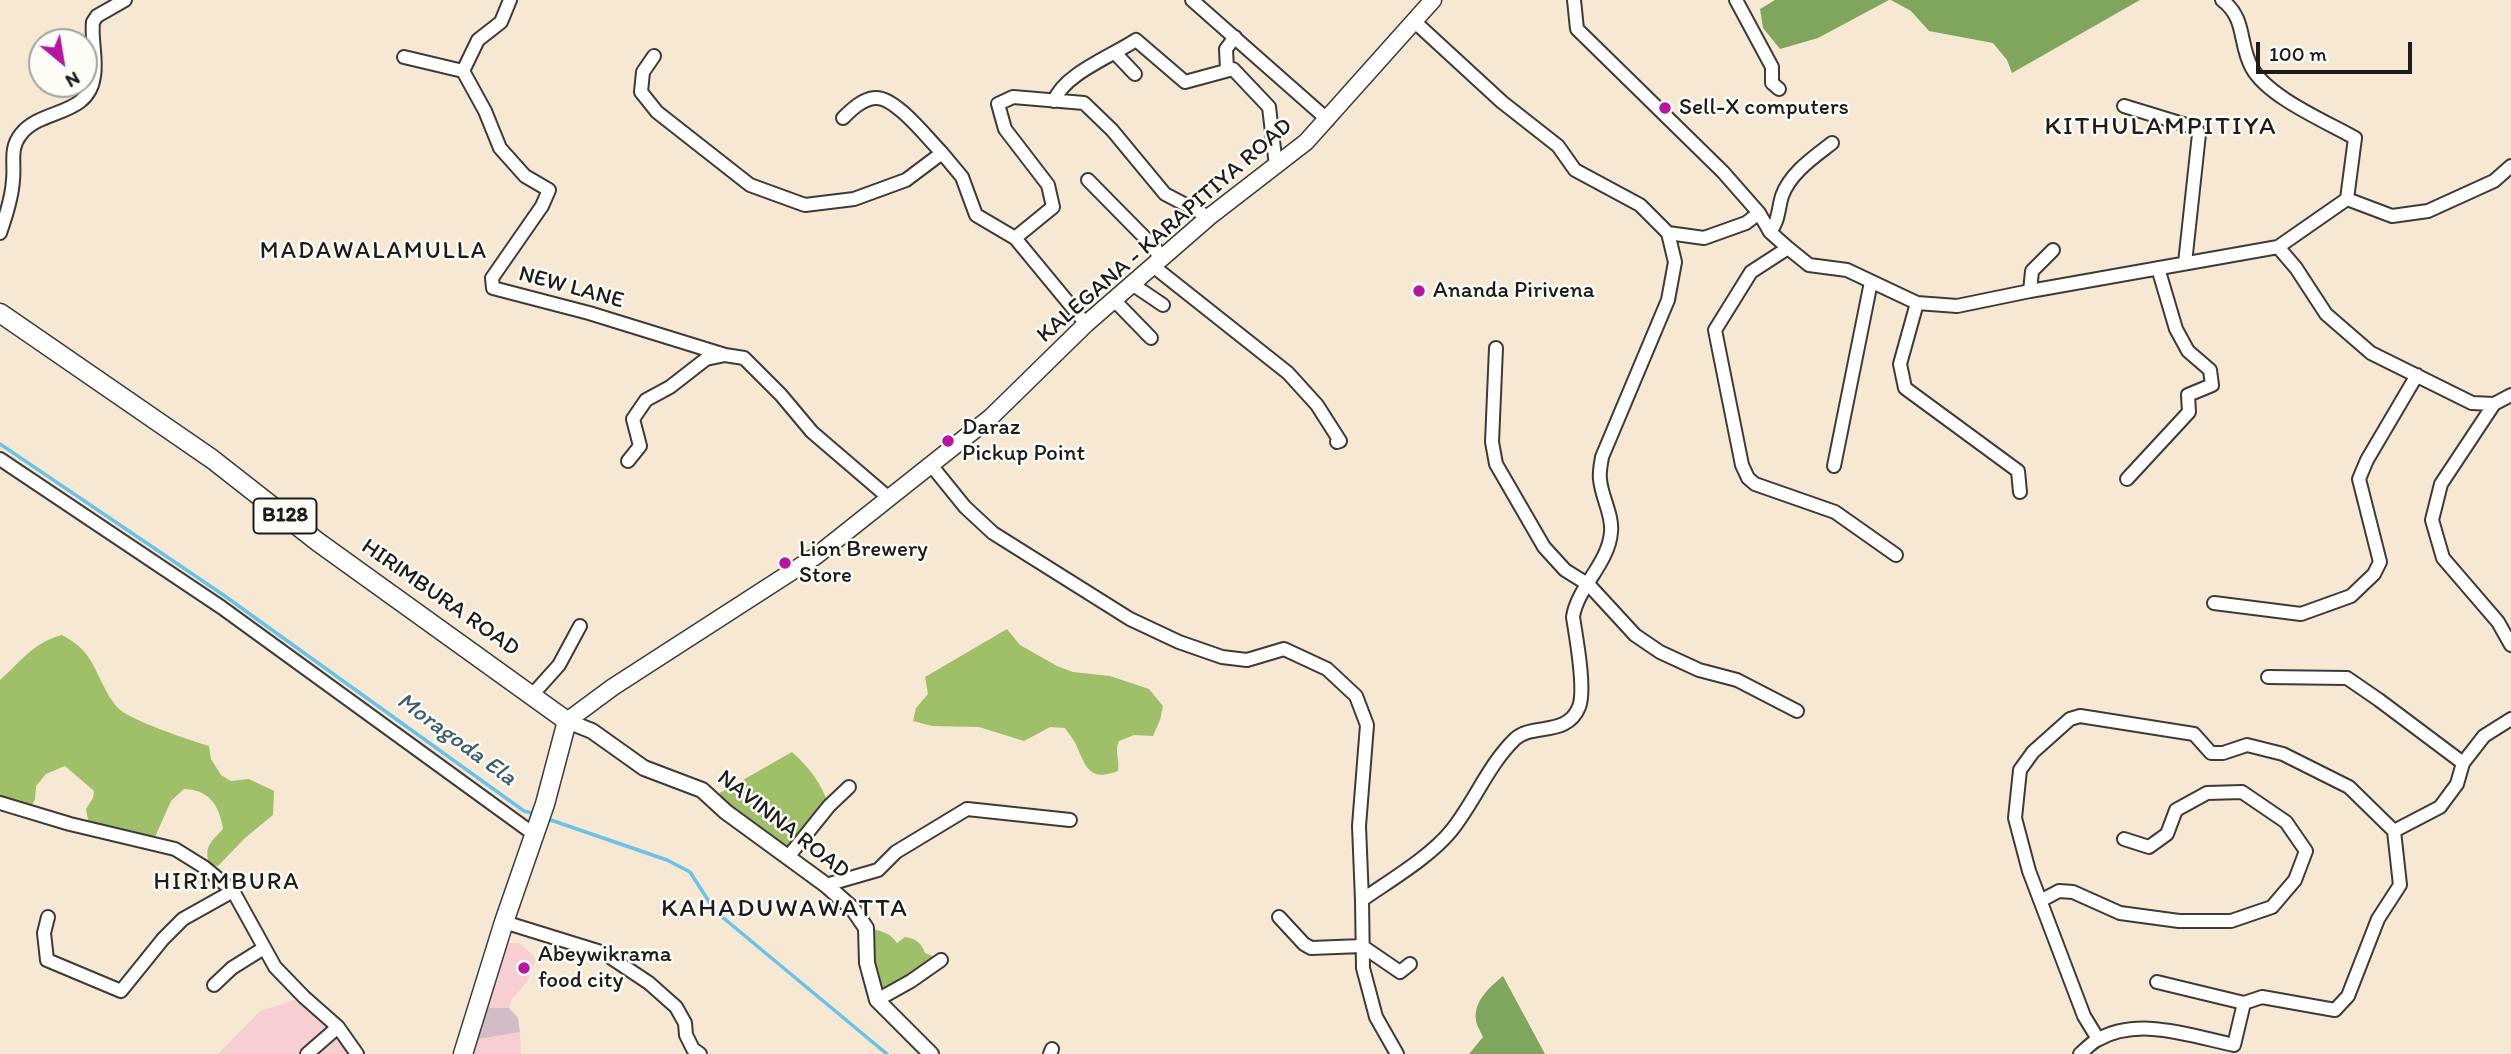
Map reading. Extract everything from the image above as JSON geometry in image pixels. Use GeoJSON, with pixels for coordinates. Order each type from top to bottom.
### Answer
{"type":"FeatureCollection","features":[{"type":"Feature","properties":{"kind":"main road","name":"KALEGANA - KARAPITIYA ROAD"},"geometry":{"type":"LineString","coordinates":[[567,721],[613,687],[816,556],[991,417],[1114,299],[1209,217],[1306,142],[1433,0]]}},
{"type":"Feature","properties":{"kind":"main road","name":"HIRIMBURA ROAD"},"geometry":{"type":"LineString","coordinates":[[0,313],[212,459],[318,541],[567,721]]}},
{"type":"Feature","properties":{"kind":"main road"},"geometry":{"type":"LineString","coordinates":[[463,1054],[504,922],[545,804],[567,721]]}},
{"type":"Feature","properties":{"kind":"street"},"geometry":{"type":"LineString","coordinates":[[0,233],[13,181],[12,151],[20,134],[29,126],[70,109],[89,91],[94,78],[93,22],[97,16],[125,0]]}},
{"type":"Feature","properties":{"kind":"street"},"geometry":{"type":"LineString","coordinates":[[404,57],[463,71],[478,40],[501,22],[510,0]]}},
{"type":"Feature","properties":{"kind":"street"},"geometry":{"type":"LineString","coordinates":[[1192,0],[1328,120]]}},
{"type":"Feature","properties":{"kind":"street"},"geometry":{"type":"LineString","coordinates":[[1574,0],[1577,29],[1723,172],[1759,213],[1770,232],[1809,265],[1847,270],[1917,303],[1957,306],[2278,247],[2347,199],[2355,138],[2267,88],[2252,68],[2244,47],[2240,22],[2231,7],[2221,0]]}},
{"type":"Feature","properties":{"kind":"street"},"geometry":{"type":"LineString","coordinates":[[1736,0],[1772,67],[1772,83],[1779,89]]}},
{"type":"Feature","properties":{"kind":"street"},"geometry":{"type":"LineString","coordinates":[[1362,900],[1412,865],[1449,833],[1505,750],[1518,736],[1564,725],[1579,708],[1581,684],[1574,606],[1589,585],[1612,532],[1600,479],[1602,457],[1668,300],[1675,262],[1668,233],[1640,205],[1575,170],[1558,146],[1502,102],[1415,22]]}},
{"type":"Feature","properties":{"kind":"street"},"geometry":{"type":"LineString","coordinates":[[1227,70],[1226,49],[1235,37]]}},
{"type":"Feature","properties":{"kind":"street"},"geometry":{"type":"LineString","coordinates":[[1054,101],[1058,91],[1079,73],[1136,40],[1185,82],[1233,69],[1269,107],[1276,166]]}},
{"type":"Feature","properties":{"kind":"street"},"geometry":{"type":"LineString","coordinates":[[1116,54],[1135,75]]}},
{"type":"Feature","properties":{"kind":"street"},"geometry":{"type":"LineString","coordinates":[[654,57],[643,72],[641,92],[657,112],[750,185],[804,205],[854,199],[905,180],[942,153]]}},
{"type":"Feature","properties":{"kind":"street","name":"NEW LANE"},"geometry":{"type":"LineString","coordinates":[[463,71],[485,111],[500,148],[525,176],[550,190],[542,206],[492,278],[493,288],[589,313],[725,355],[744,358],[781,395],[812,432],[889,498]]}},
{"type":"Feature","properties":{"kind":"street"},"geometry":{"type":"LineString","coordinates":[[1015,238],[1053,207],[1048,185],[1005,129],[998,104],[1013,97],[1084,103],[1112,130],[1165,194],[1209,217]]}},
{"type":"Feature","properties":{"kind":"street"},"geometry":{"type":"LineString","coordinates":[[842,118],[855,106],[875,98],[891,102],[962,177],[976,215],[1015,238],[1086,324]]}},
{"type":"Feature","properties":{"kind":"street"},"geometry":{"type":"LineString","coordinates":[[2124,106],[2196,128],[2199,134],[2185,263]]}},
{"type":"Feature","properties":{"kind":"street"},"geometry":{"type":"LineString","coordinates":[[1770,232],[1776,224],[1783,194],[1805,163],[1832,143]]}},
{"type":"Feature","properties":{"kind":"street"},"geometry":{"type":"LineString","coordinates":[[2347,199],[2392,216],[2428,211],[2494,181],[2511,166]]}},
{"type":"Feature","properties":{"kind":"street"},"geometry":{"type":"LineString","coordinates":[[1088,180],[1156,249],[1156,264],[1288,373],[1317,405],[1340,441],[1337,442]]}},
{"type":"Feature","properties":{"kind":"street"},"geometry":{"type":"LineString","coordinates":[[1668,233],[1704,238],[1746,223],[1759,213]]}},
{"type":"Feature","properties":{"kind":"street"},"geometry":{"type":"LineString","coordinates":[[2278,247],[2296,268],[2326,314],[2371,353],[2472,403],[2494,404]]}},
{"type":"Feature","properties":{"kind":"street"},"geometry":{"type":"LineString","coordinates":[[1788,248],[1751,272],[1715,330],[1742,465],[1748,478],[1755,484],[1835,512],[1896,555]]}},
{"type":"Feature","properties":{"kind":"street"},"geometry":{"type":"LineString","coordinates":[[2030,291],[2032,271],[2053,250]]}},
{"type":"Feature","properties":{"kind":"street"},"geometry":{"type":"LineString","coordinates":[[2127,479],[2189,412],[2188,395],[2212,385],[2210,370],[2188,351],[2176,329],[2158,268]]}},
{"type":"Feature","properties":{"kind":"street"},"geometry":{"type":"LineString","coordinates":[[1834,466],[1871,282]]}},
{"type":"Feature","properties":{"kind":"street"},"geometry":{"type":"LineString","coordinates":[[1132,284],[1164,305]]}},
{"type":"Feature","properties":{"kind":"street"},"geometry":{"type":"LineString","coordinates":[[1114,299],[1151,338]]}},
{"type":"Feature","properties":{"kind":"street"},"geometry":{"type":"LineString","coordinates":[[1917,303],[1900,364],[1905,388],[2018,471],[2020,492]]}},
{"type":"Feature","properties":{"kind":"street"},"geometry":{"type":"LineString","coordinates":[[1496,348],[1492,442],[1496,464],[1544,547],[1565,570],[1589,585],[1635,635],[1660,652],[1699,670],[1737,680],[1797,711]]}},
{"type":"Feature","properties":{"kind":"street"},"geometry":{"type":"LineString","coordinates":[[628,461],[640,446],[633,419],[646,400],[670,387],[706,359],[725,355]]}},
{"type":"Feature","properties":{"kind":"street"},"geometry":{"type":"LineString","coordinates":[[2214,603],[2301,614],[2351,596],[2374,574],[2380,562],[2359,479],[2367,460],[2417,375]]}},
{"type":"Feature","properties":{"kind":"street"},"geometry":{"type":"LineString","coordinates":[[2511,395],[2494,404],[2441,484],[2432,520],[2443,558],[2498,622],[2511,645]]}},
{"type":"Feature","properties":{"kind":"street"},"geometry":{"type":"LineString","coordinates":[[0,459],[221,607],[536,831]]}},
{"type":"Feature","properties":{"kind":"street"},"geometry":{"type":"LineString","coordinates":[[931,465],[965,507],[993,533],[1130,619],[1179,642],[1222,657],[1247,660],[1284,649],[1327,669],[1356,696],[1367,725],[1359,826],[1363,968],[1376,1017],[1397,1054]]}},
{"type":"Feature","properties":{"kind":"street"},"geometry":{"type":"LineString","coordinates":[[533,694],[559,665],[580,626]]}},
{"type":"Feature","properties":{"kind":"street"},"geometry":{"type":"LineString","coordinates":[[2268,677],[2347,678],[2463,763]]}},
{"type":"Feature","properties":{"kind":"street"},"geometry":{"type":"LineString","coordinates":[[2098,1040],[2084,1016],[2029,871],[2015,818],[2020,771],[2033,752],[2070,719],[2080,716],[2194,734],[2211,753],[2223,753],[2247,745],[2283,754],[2349,787],[2394,831],[2400,885],[2378,919],[2348,996],[2335,1010],[2262,997],[2244,1003],[2157,982]]}},
{"type":"Feature","properties":{"kind":"street"},"geometry":{"type":"LineString","coordinates":[[2394,831],[2440,807],[2457,784],[2463,763],[2484,736],[2511,719]]}},
{"type":"Feature","properties":{"kind":"street","name":"NAVINNA ROAD"},"geometry":{"type":"LineString","coordinates":[[567,721],[592,731],[644,768],[702,790],[726,812],[826,885],[853,909],[866,928],[867,963],[877,1000],[931,1054]]}},
{"type":"Feature","properties":{"kind":"street"},"geometry":{"type":"LineString","coordinates":[[788,857],[829,806],[849,787]]}},
{"type":"Feature","properties":{"kind":"street"},"geometry":{"type":"LineString","coordinates":[[2042,900],[2059,891],[2073,892],[2120,913],[2179,921],[2231,921],[2272,907],[2295,880],[2306,851],[2286,822],[2242,792],[2207,793],[2176,810],[2167,834],[2149,847],[2124,839]]}},
{"type":"Feature","properties":{"kind":"street"},"geometry":{"type":"LineString","coordinates":[[0,803],[70,824],[175,849],[204,867],[233,891],[275,967],[338,1027],[357,1054]]}},
{"type":"Feature","properties":{"kind":"street"},"geometry":{"type":"LineString","coordinates":[[826,885],[878,870],[896,852],[967,809],[1070,820]]}},
{"type":"Feature","properties":{"kind":"street"},"geometry":{"type":"LineString","coordinates":[[48,917],[44,933],[47,960],[121,991],[163,939],[183,919],[233,891]]}},
{"type":"Feature","properties":{"kind":"street"},"geometry":{"type":"LineString","coordinates":[[1279,917],[1311,948],[1362,946],[1400,972],[1410,964]]}},
{"type":"Feature","properties":{"kind":"street"},"geometry":{"type":"LineString","coordinates":[[504,922],[604,953],[649,983],[676,1007],[685,1023],[686,1035],[700,1054]]}},
{"type":"Feature","properties":{"kind":"street"},"geometry":{"type":"LineString","coordinates":[[214,985],[232,968],[264,948]]}},
{"type":"Feature","properties":{"kind":"street"},"geometry":{"type":"LineString","coordinates":[[877,1000],[941,960]]}},
{"type":"Feature","properties":{"kind":"street"},"geometry":{"type":"LineString","coordinates":[[2080,1054],[2098,1040],[2133,1028],[2160,1029],[2234,1045],[2244,1003]]}},
{"type":"Feature","properties":{"kind":"street"},"geometry":{"type":"LineString","coordinates":[[307,1054],[338,1027]]}},
{"type":"Feature","properties":{"kind":"shaded area"},"geometry":{"type":"Polygon","coordinates":[[[499,943],[519,943],[534,956],[535,962],[527,982],[512,999],[509,1008],[478,1008],[499,943]]]}},
{"type":"Feature","properties":{"kind":"shaded area"},"geometry":{"type":"Polygon","coordinates":[[[304,997],[357,1054],[218,1054],[260,1011],[304,997]]]}},
{"type":"Feature","properties":{"kind":"shaded area"},"geometry":{"type":"Polygon","coordinates":[[[478,1008],[509,1008],[518,1018],[520,1032],[467,1041],[478,1008]]]}},
{"type":"Feature","properties":{"kind":"shaded area"},"geometry":{"type":"Polygon","coordinates":[[[520,1032],[521,1054],[463,1054],[467,1041],[520,1032]]]}},
{"type":"Feature","properties":{"kind":"green space"},"geometry":{"type":"Polygon","coordinates":[[[1775,0],[1889,0],[1818,38],[1780,49],[1763,28],[1760,9],[1775,0]]]}},
{"type":"Feature","properties":{"kind":"green space"},"geometry":{"type":"Polygon","coordinates":[[[1891,0],[2140,0],[2012,73],[2007,60],[1993,43],[1929,31],[1911,11],[1891,0]]]}},
{"type":"Feature","properties":{"kind":"green space"},"geometry":{"type":"Polygon","coordinates":[[[1007,629],[1020,645],[1057,666],[1073,672],[1110,676],[1149,689],[1163,706],[1153,736],[1134,735],[1119,741],[1118,771],[1102,775],[1087,767],[1065,728],[1050,727],[1024,741],[979,727],[932,726],[913,721],[916,708],[928,694],[925,677],[1007,629]]]}},
{"type":"Feature","properties":{"kind":"green space"},"geometry":{"type":"Polygon","coordinates":[[[62,635],[83,650],[110,697],[123,712],[160,729],[209,746],[211,759],[221,775],[231,781],[249,779],[274,791],[273,815],[245,838],[218,866],[209,865],[207,853],[212,841],[223,829],[221,820],[212,800],[200,792],[184,789],[171,801],[155,837],[150,839],[89,825],[86,809],[94,791],[65,766],[46,774],[36,786],[35,800],[31,806],[0,799],[0,680],[28,653],[62,635]]]}},
{"type":"Feature","properties":{"kind":"green space"},"geometry":{"type":"Polygon","coordinates":[[[792,752],[814,776],[829,806],[788,857],[711,798],[792,752]]]}},
{"type":"Feature","properties":{"kind":"green space"},"geometry":{"type":"Polygon","coordinates":[[[866,928],[888,934],[897,943],[905,937],[912,939],[920,944],[925,953],[941,960],[877,1000],[866,928]]]}},
{"type":"Feature","properties":{"kind":"green space"},"geometry":{"type":"Polygon","coordinates":[[[1503,976],[1545,1054],[1469,1054],[1483,1037],[1476,1022],[1480,1000],[1503,976]]]}},
{"type":"Feature","properties":{"kind":"waterway","name":"Moragoda Ela"},"geometry":{"type":"LineString","coordinates":[[0,444],[222,594],[524,811],[535,814]]}},
{"type":"Feature","properties":{"kind":"waterway","name":"Moragoda Ela"},"geometry":{"type":"LineString","coordinates":[[545,818],[667,860],[690,872],[715,911],[887,1054]]}},
{"type":"Feature","properties":{"kind":"place","name":"Sell-X computers"},"geometry":{"type":"Point","coordinates":[1665,108]}},
{"type":"Feature","properties":{"kind":"place","name":"Ananda Pirivena"},"geometry":{"type":"Point","coordinates":[1419,291]}},
{"type":"Feature","properties":{"kind":"place","name":"Daraz Pickup Point"},"geometry":{"type":"Point","coordinates":[948,441]}},
{"type":"Feature","properties":{"kind":"place","name":"Lion Brewery Store"},"geometry":{"type":"Point","coordinates":[785,563]}},
{"type":"Feature","properties":{"kind":"place","name":"Abeywikrama food city"},"geometry":{"type":"Point","coordinates":[524,968]}},
{"type":"Feature","properties":{"kind":"district","name":"KITHULAMPITIYA"},"geometry":{"type":"Point","coordinates":[2161,127]}},
{"type":"Feature","properties":{"kind":"district","name":"MADAWALAMULLA"},"geometry":{"type":"Point","coordinates":[374,252]}},
{"type":"Feature","properties":{"kind":"district","name":"HIRIMBURA"},"geometry":{"type":"Point","coordinates":[227,883]}},
{"type":"Feature","properties":{"kind":"district","name":"KAHADUWAWATTA"},"geometry":{"type":"Point","coordinates":[785,909]}}]}
